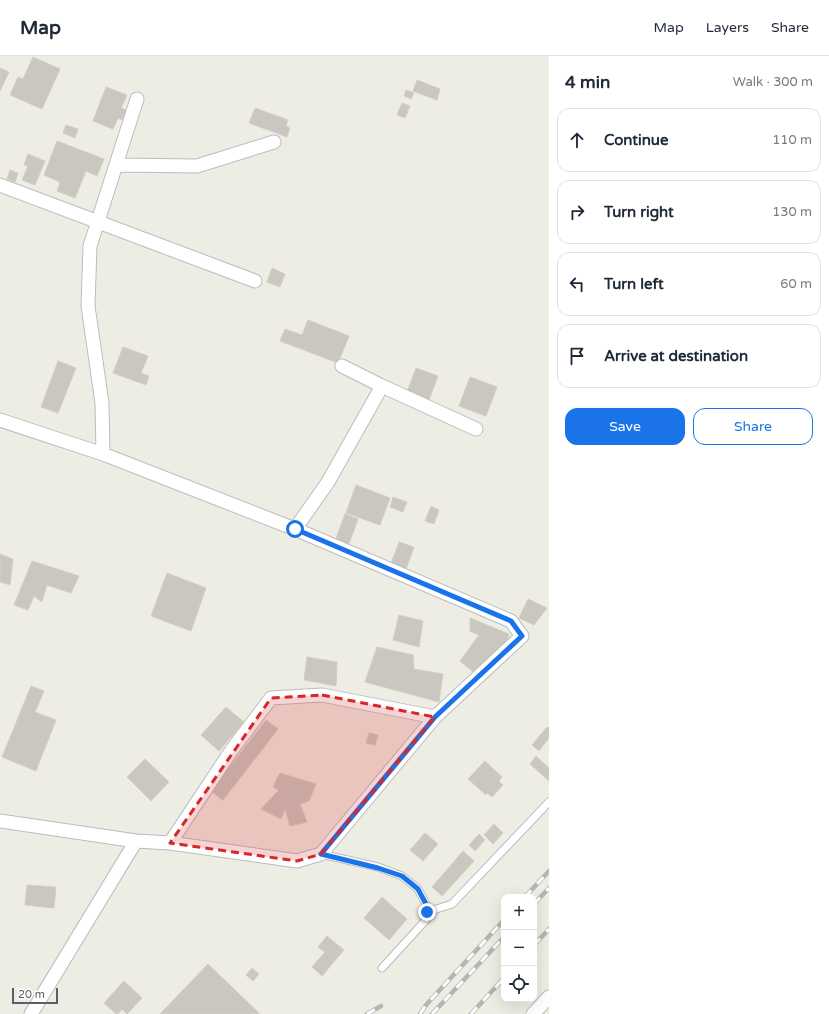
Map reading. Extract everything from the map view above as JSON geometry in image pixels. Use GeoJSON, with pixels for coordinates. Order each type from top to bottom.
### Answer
{"type":"FeatureCollection","features":[{"type":"Feature","properties":{"kind":"street"},"geometry":{"type":"LineString","coordinates":[[103,454],[102,403],[88,306],[90,246],[137,99]]}},
{"type":"Feature","properties":{"kind":"street"},"geometry":{"type":"LineString","coordinates":[[116,165],[197,166],[274,142]]}},
{"type":"Feature","properties":{"kind":"street"},"geometry":{"type":"LineString","coordinates":[[0,185],[255,281]]}},
{"type":"Feature","properties":{"kind":"street"},"geometry":{"type":"LineString","coordinates":[[342,366],[476,429]]}},
{"type":"Feature","properties":{"kind":"street"},"geometry":{"type":"LineString","coordinates":[[295,529],[328,482],[382,386]]}},
{"type":"Feature","properties":{"kind":"street"},"geometry":{"type":"LineString","coordinates":[[0,420],[103,454],[295,529],[511,621],[522,636],[435,717],[321,854],[297,860],[0,821]]}},
{"type":"Feature","properties":{"kind":"street"},"geometry":{"type":"LineString","coordinates":[[170,843],[231,751],[271,698],[322,695],[435,717]]}},
{"type":"Feature","properties":{"kind":"street"},"geometry":{"type":"LineString","coordinates":[[30,1014],[136,840]]}},
{"type":"Feature","properties":{"kind":"street"},"geometry":{"type":"LineString","coordinates":[[533,1014],[549,997]]}},
{"type":"Feature","properties":{"kind":"lane"},"geometry":{"type":"LineString","coordinates":[[427,912],[452,904],[549,802]]}},
{"type":"Feature","properties":{"kind":"lane"},"geometry":{"type":"LineString","coordinates":[[321,854],[378,868],[402,876],[418,889],[427,906],[426,920],[382,968]]}},
{"type":"Feature","properties":{"kind":"highlighted area"},"geometry":{"type":"Polygon","coordinates":[[[322,695],[435,717],[321,854],[297,861],[170,843],[271,698],[322,695]]]}},
{"type":"Feature","properties":{"kind":"building"},"geometry":{"type":"Polygon","coordinates":[[[33,57],[60,69],[42,109],[10,95],[18,77],[23,79],[33,57]]]}},
{"type":"Feature","properties":{"kind":"building"},"geometry":{"type":"Polygon","coordinates":[[[0,68],[9,72],[0,91],[0,68]]]}},
{"type":"Feature","properties":{"kind":"building"},"geometry":{"type":"Polygon","coordinates":[[[417,80],[440,89],[437,100],[413,91],[417,80]]]}},
{"type":"Feature","properties":{"kind":"building"},"geometry":{"type":"Polygon","coordinates":[[[106,87],[127,95],[121,108],[126,110],[122,120],[118,118],[113,129],[93,121],[106,87]]]}},
{"type":"Feature","properties":{"kind":"building"},"geometry":{"type":"Polygon","coordinates":[[[406,90],[414,93],[411,99],[404,96],[406,90]]]}},
{"type":"Feature","properties":{"kind":"building"},"geometry":{"type":"Polygon","coordinates":[[[402,103],[410,106],[405,118],[397,115],[402,103]]]}},
{"type":"Feature","properties":{"kind":"building"},"geometry":{"type":"Polygon","coordinates":[[[255,108],[288,120],[286,126],[290,128],[287,137],[249,123],[255,108]]]}},
{"type":"Feature","properties":{"kind":"building"},"geometry":{"type":"Polygon","coordinates":[[[66,125],[78,129],[75,138],[63,133],[66,125]]]}},
{"type":"Feature","properties":{"kind":"building"},"geometry":{"type":"Polygon","coordinates":[[[57,141],[104,159],[97,176],[86,171],[75,198],[57,191],[60,182],[44,175],[57,141]]]}},
{"type":"Feature","properties":{"kind":"building"},"geometry":{"type":"Polygon","coordinates":[[[28,154],[45,161],[35,185],[22,180],[28,166],[24,165],[28,154]]]}},
{"type":"Feature","properties":{"kind":"building"},"geometry":{"type":"Polygon","coordinates":[[[10,170],[18,173],[15,182],[7,179],[10,170]]]}},
{"type":"Feature","properties":{"kind":"building"},"geometry":{"type":"Polygon","coordinates":[[[272,268],[285,274],[280,287],[267,282],[272,268]]]}},
{"type":"Feature","properties":{"kind":"building"},"geometry":{"type":"Polygon","coordinates":[[[308,320],[349,336],[338,363],[280,341],[285,329],[302,335],[308,320]]]}},
{"type":"Feature","properties":{"kind":"building"},"geometry":{"type":"Polygon","coordinates":[[[123,347],[148,356],[141,373],[149,376],[146,385],[113,373],[123,347]]]}},
{"type":"Feature","properties":{"kind":"building"},"geometry":{"type":"Polygon","coordinates":[[[58,361],[76,368],[58,413],[41,407],[58,361]]]}},
{"type":"Feature","properties":{"kind":"building"},"geometry":{"type":"Polygon","coordinates":[[[416,368],[438,376],[429,400],[407,392],[416,368]]]}},
{"type":"Feature","properties":{"kind":"building"},"geometry":{"type":"Polygon","coordinates":[[[470,377],[497,387],[486,416],[459,406],[470,377]]]}},
{"type":"Feature","properties":{"kind":"building"},"geometry":{"type":"Polygon","coordinates":[[[356,485],[390,498],[380,525],[346,513],[356,485]]]}},
{"type":"Feature","properties":{"kind":"building"},"geometry":{"type":"Polygon","coordinates":[[[393,497],[407,502],[403,512],[390,507],[393,497]]]}},
{"type":"Feature","properties":{"kind":"building"},"geometry":{"type":"Polygon","coordinates":[[[431,506],[439,510],[434,524],[425,521],[431,506]]]}},
{"type":"Feature","properties":{"kind":"building"},"geometry":{"type":"Polygon","coordinates":[[[345,514],[358,519],[347,549],[334,544],[345,514]]]}},
{"type":"Feature","properties":{"kind":"building"},"geometry":{"type":"Polygon","coordinates":[[[399,542],[414,547],[404,575],[389,569],[399,542]]]}},
{"type":"Feature","properties":{"kind":"building"},"geometry":{"type":"Polygon","coordinates":[[[0,554],[13,559],[10,585],[0,582],[0,554]]]}},
{"type":"Feature","properties":{"kind":"building"},"geometry":{"type":"Polygon","coordinates":[[[32,561],[79,576],[71,593],[47,585],[42,602],[34,596],[28,610],[14,605],[32,561]]]}},
{"type":"Feature","properties":{"kind":"building"},"geometry":{"type":"Polygon","coordinates":[[[167,573],[206,588],[191,631],[151,616],[167,573]]]}},
{"type":"Feature","properties":{"kind":"building"},"geometry":{"type":"Polygon","coordinates":[[[528,599],[547,608],[534,625],[519,618],[528,599]]]}},
{"type":"Feature","properties":{"kind":"building"},"geometry":{"type":"Polygon","coordinates":[[[399,615],[423,621],[419,647],[393,640],[399,615]]]}},
{"type":"Feature","properties":{"kind":"building"},"geometry":{"type":"Polygon","coordinates":[[[470,618],[509,634],[505,647],[478,676],[460,661],[479,635],[470,631],[470,618]]]}},
{"type":"Feature","properties":{"kind":"building"},"geometry":{"type":"Polygon","coordinates":[[[377,647],[413,655],[414,669],[443,674],[439,702],[365,682],[377,647]]]}},
{"type":"Feature","properties":{"kind":"building"},"geometry":{"type":"Polygon","coordinates":[[[307,657],[337,662],[336,686],[304,680],[307,657]]]}},
{"type":"Feature","properties":{"kind":"building"},"geometry":{"type":"Polygon","coordinates":[[[31,686],[44,691],[35,712],[56,720],[36,771],[2,757],[31,686]]]}},
{"type":"Feature","properties":{"kind":"building"},"geometry":{"type":"Polygon","coordinates":[[[226,707],[244,722],[219,751],[201,735],[226,707]]]}},
{"type":"Feature","properties":{"kind":"building"},"geometry":{"type":"Polygon","coordinates":[[[266,720],[278,729],[223,800],[211,791],[266,720]]]}},
{"type":"Feature","properties":{"kind":"building"},"geometry":{"type":"Polygon","coordinates":[[[547,727],[549,728],[549,738],[539,751],[532,745],[547,727]]]}},
{"type":"Feature","properties":{"kind":"building"},"geometry":{"type":"Polygon","coordinates":[[[369,733],[378,735],[375,745],[366,743],[369,733]]]}},
{"type":"Feature","properties":{"kind":"building"},"geometry":{"type":"Polygon","coordinates":[[[536,756],[549,768],[549,781],[530,764],[536,756]]]}},
{"type":"Feature","properties":{"kind":"building"},"geometry":{"type":"Polygon","coordinates":[[[145,759],[169,782],[151,801],[127,777],[145,759]]]}},
{"type":"Feature","properties":{"kind":"building"},"geometry":{"type":"Polygon","coordinates":[[[485,761],[502,777],[499,781],[503,785],[492,797],[487,793],[486,795],[468,779],[485,761]]]}},
{"type":"Feature","properties":{"kind":"building"},"geometry":{"type":"Polygon","coordinates":[[[280,773],[316,784],[309,801],[300,804],[307,822],[290,826],[285,809],[281,819],[261,809],[279,790],[273,787],[280,773]]]}},
{"type":"Feature","properties":{"kind":"building"},"geometry":{"type":"Polygon","coordinates":[[[494,824],[503,833],[493,844],[484,835],[494,824]]]}},
{"type":"Feature","properties":{"kind":"building"},"geometry":{"type":"Polygon","coordinates":[[[425,833],[438,844],[423,861],[410,850],[425,833]]]}},
{"type":"Feature","properties":{"kind":"building"},"geometry":{"type":"Polygon","coordinates":[[[479,834],[485,840],[475,851],[469,845],[479,834]]]}},
{"type":"Feature","properties":{"kind":"building"},"geometry":{"type":"Polygon","coordinates":[[[463,851],[474,861],[442,896],[432,887],[463,851]]]}},
{"type":"Feature","properties":{"kind":"building"},"geometry":{"type":"Polygon","coordinates":[[[27,885],[56,887],[54,908],[25,905],[27,885]]]}},
{"type":"Feature","properties":{"kind":"building"},"geometry":{"type":"Polygon","coordinates":[[[382,897],[407,919],[389,940],[364,918],[382,897]]]}},
{"type":"Feature","properties":{"kind":"building"},"geometry":{"type":"Polygon","coordinates":[[[327,936],[344,950],[322,976],[312,967],[325,952],[318,947],[327,936]]]}},
{"type":"Feature","properties":{"kind":"building"},"geometry":{"type":"Polygon","coordinates":[[[208,964],[260,1014],[160,1014],[208,964]]]}},
{"type":"Feature","properties":{"kind":"building"},"geometry":{"type":"Polygon","coordinates":[[[252,968],[259,974],[253,981],[246,975],[252,968]]]}},
{"type":"Feature","properties":{"kind":"building"},"geometry":{"type":"Polygon","coordinates":[[[124,981],[142,998],[127,1014],[122,1009],[118,1014],[116,1014],[104,1003],[124,981]]]}},
{"type":"Feature","properties":{"kind":"railway"},"geometry":{"type":"LineString","coordinates":[[528,894],[549,871]]}},
{"type":"Feature","properties":{"kind":"railway"},"geometry":{"type":"LineString","coordinates":[[537,901],[549,888]]}},
{"type":"Feature","properties":{"kind":"railway"},"geometry":{"type":"LineString","coordinates":[[420,1014],[426,1005],[501,923]]}},
{"type":"Feature","properties":{"kind":"railway"},"geometry":{"type":"LineString","coordinates":[[537,942],[549,929]]}},
{"type":"Feature","properties":{"kind":"railway"},"geometry":{"type":"LineString","coordinates":[[432,1014],[501,940]]}},
{"type":"Feature","properties":{"kind":"railway"},"geometry":{"type":"LineString","coordinates":[[471,1014],[501,981]]}},
{"type":"Feature","properties":{"kind":"railway"},"geometry":{"type":"LineString","coordinates":[[367,1014],[381,1006]]}},
{"type":"Feature","properties":{"kind":"route"},"geometry":{"type":"LineString","coordinates":[[295,529],[511,621],[522,636],[435,717],[321,854],[378,868],[402,876],[418,889],[427,906],[427,912]]}}]}
